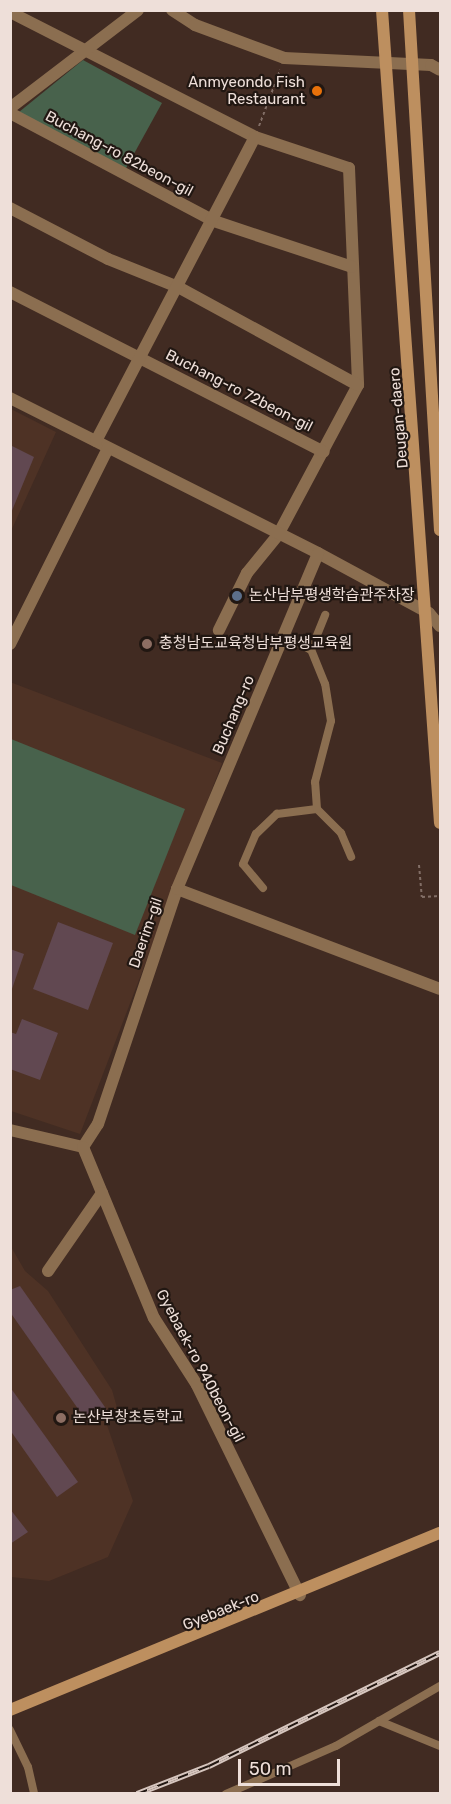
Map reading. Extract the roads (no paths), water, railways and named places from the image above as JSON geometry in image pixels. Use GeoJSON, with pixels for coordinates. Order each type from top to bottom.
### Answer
{"type":"FeatureCollection","features":[{"type":"Feature","properties":{"kind":"street"},"geometry":{"type":"LineString","coordinates":[[10,108],[138,10]]}},
{"type":"Feature","properties":{"kind":"street"},"geometry":{"type":"LineString","coordinates":[[172,10],[195,25],[284,58],[331,63],[386,62],[441,70]]}},
{"type":"Feature","properties":{"kind":"street","name":"Deugan-daero"},"geometry":{"type":"LineString","coordinates":[[382,10],[429,613],[441,823]]}},
{"type":"Feature","properties":{"kind":"street"},"geometry":{"type":"LineString","coordinates":[[410,10],[441,530]]}},
{"type":"Feature","properties":{"kind":"street"},"geometry":{"type":"LineString","coordinates":[[10,12],[84,53],[255,137],[214,221],[96,441]]}},
{"type":"Feature","properties":{"kind":"street","name":"Buchang-ro 82beon-gil"},"geometry":{"type":"LineString","coordinates":[[10,113],[214,221]]}},
{"type":"Feature","properties":{"kind":"street","name":"Buchang-ro 72beon-gil"},"geometry":{"type":"LineString","coordinates":[[219,630],[247,573],[278,535],[358,385],[349,168],[255,137]]}},
{"type":"Feature","properties":{"kind":"street"},"geometry":{"type":"LineString","coordinates":[[10,208],[108,259],[178,287],[358,385]]}},
{"type":"Feature","properties":{"kind":"street"},"geometry":{"type":"LineString","coordinates":[[214,221],[352,267]]}},
{"type":"Feature","properties":{"kind":"street"},"geometry":{"type":"LineString","coordinates":[[10,292],[141,357]]}},
{"type":"Feature","properties":{"kind":"street","name":"Buchang-ro 72beon-gil"},"geometry":{"type":"LineString","coordinates":[[141,357],[324,452]]}},
{"type":"Feature","properties":{"kind":"street"},"geometry":{"type":"LineString","coordinates":[[10,398],[278,535],[318,553],[429,613],[441,626]]}},
{"type":"Feature","properties":{"kind":"street"},"geometry":{"type":"LineString","coordinates":[[10,644],[108,448]]}},
{"type":"Feature","properties":{"kind":"street","name":"Buchang-ro"},"geometry":{"type":"LineString","coordinates":[[177,889],[318,553]]}},
{"type":"Feature","properties":{"kind":"street","name":"Daerim-gil"},"geometry":{"type":"LineString","coordinates":[[83,1147],[98,1124],[177,889],[441,988]]}},
{"type":"Feature","properties":{"kind":"street"},"geometry":{"type":"LineString","coordinates":[[10,1130],[83,1147]]}},
{"type":"Feature","properties":{"kind":"street","name":"Gyebaek-ro 940beon-gil"},"geometry":{"type":"LineString","coordinates":[[83,1147],[154,1317],[197,1385],[300,1595]]}},
{"type":"Feature","properties":{"kind":"street"},"geometry":{"type":"LineString","coordinates":[[48,1271],[102,1193]]}},
{"type":"Feature","properties":{"kind":"street","name":"Gyebaek-ro"},"geometry":{"type":"LineString","coordinates":[[10,1710],[300,1595],[441,1533]]}},
{"type":"Feature","properties":{"kind":"lane"},"geometry":{"type":"LineString","coordinates":[[311,650],[325,615]]}},
{"type":"Feature","properties":{"kind":"lane"},"geometry":{"type":"LineString","coordinates":[[283,636],[311,650],[325,684],[332,721],[315,782],[317,809],[341,833],[351,857]]}},
{"type":"Feature","properties":{"kind":"lane"},"geometry":{"type":"LineString","coordinates":[[263,888],[243,864],[255,834],[277,814],[317,809]]}},
{"type":"Feature","properties":{"kind":"lane"},"geometry":{"type":"LineString","coordinates":[[226,1794],[336,1746],[441,1686]]}},
{"type":"Feature","properties":{"kind":"lane"},"geometry":{"type":"LineString","coordinates":[[379,1721],[441,1746]]}},
{"type":"Feature","properties":{"kind":"lane"},"geometry":{"type":"LineString","coordinates":[[10,1730],[28,1767],[34,1794]]}},
{"type":"Feature","properties":{"kind":"railway"},"geometry":{"type":"LineString","coordinates":[[137,1794],[209,1766],[440,1653]]}},
{"type":"Feature","properties":{"kind":"place","name":"Anmyeondo Fish Restaurant"},"geometry":{"type":"Point","coordinates":[317,91]}},
{"type":"Feature","properties":{"kind":"place","name":"논산남부평생학습관주차장"},"geometry":{"type":"Point","coordinates":[237,596]}},
{"type":"Feature","properties":{"kind":"place","name":"충청남도교육청남부평생교육원"},"geometry":{"type":"Point","coordinates":[147,644]}},
{"type":"Feature","properties":{"kind":"place","name":"논산부창초등학교"},"geometry":{"type":"Point","coordinates":[61,1418]}}]}
